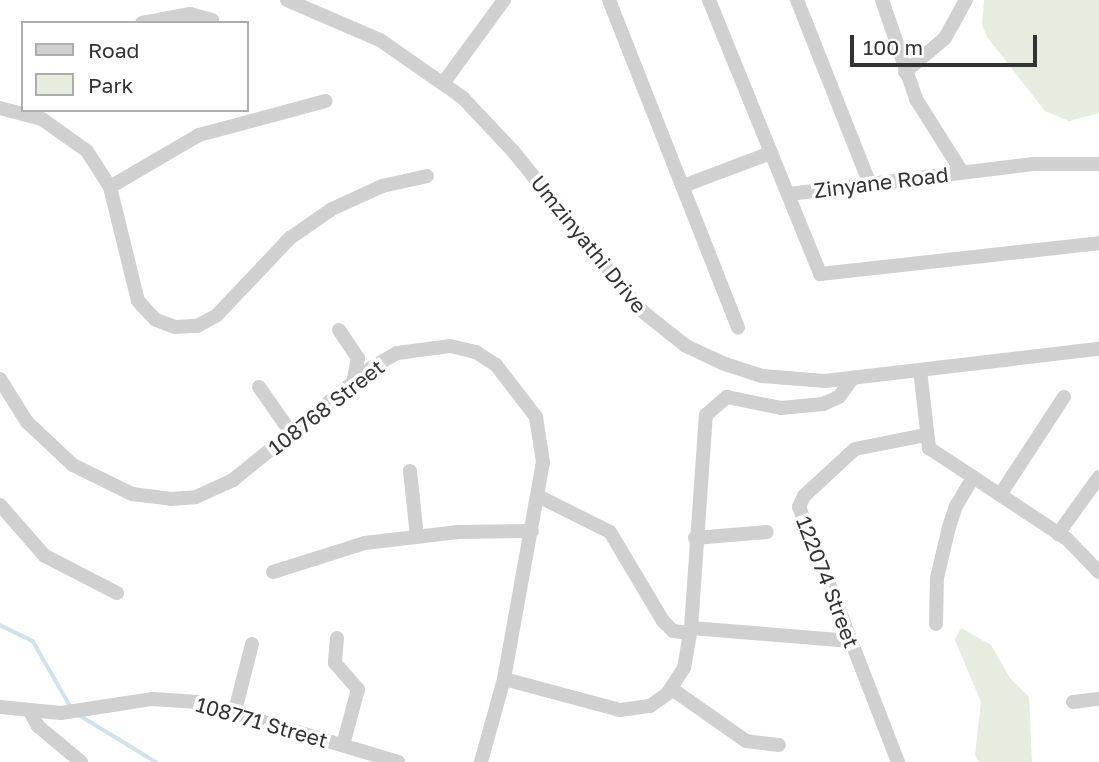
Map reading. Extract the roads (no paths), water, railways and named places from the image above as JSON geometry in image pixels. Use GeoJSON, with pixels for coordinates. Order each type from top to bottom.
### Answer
{"type":"FeatureCollection","features":[{"type":"Feature","properties":{"kind":"street","name":"Umzinyathi Drive"},"geometry":{"type":"LineString","coordinates":[[287,0],[357,28],[444,82],[497,133],[619,286],[668,333],[706,356],[762,376],[797,381],[853,378],[1099,349]]}},
{"type":"Feature","properties":{"kind":"street"},"geometry":{"type":"LineString","coordinates":[[444,82],[504,0]]}},
{"type":"Feature","properties":{"kind":"street"},"geometry":{"type":"LineString","coordinates":[[609,0],[738,328]]}},
{"type":"Feature","properties":{"kind":"street","name":"Zinyane Road"},"geometry":{"type":"LineString","coordinates":[[709,0],[789,194],[1033,164],[1099,164]]}},
{"type":"Feature","properties":{"kind":"street"},"geometry":{"type":"LineString","coordinates":[[797,0],[870,184]]}},
{"type":"Feature","properties":{"kind":"street"},"geometry":{"type":"LineString","coordinates":[[882,0],[905,72],[921,110],[962,172]]}},
{"type":"Feature","properties":{"kind":"street"},"geometry":{"type":"LineString","coordinates":[[905,72],[945,38],[966,0]]}},
{"type":"Feature","properties":{"kind":"street"},"geometry":{"type":"LineString","coordinates":[[153,21],[190,14],[212,20]]}},
{"type":"Feature","properties":{"kind":"street"},"geometry":{"type":"LineString","coordinates":[[110,187],[199,135],[326,102]]}},
{"type":"Feature","properties":{"kind":"street"},"geometry":{"type":"LineString","coordinates":[[0,108],[20,108]]}},
{"type":"Feature","properties":{"kind":"street"},"geometry":{"type":"LineString","coordinates":[[29,112],[74,138],[110,187],[138,301],[156,320],[183,327],[216,316],[290,238],[318,217],[382,186],[427,176]]}},
{"type":"Feature","properties":{"kind":"street"},"geometry":{"type":"LineString","coordinates":[[683,186],[771,153]]}},
{"type":"Feature","properties":{"kind":"street"},"geometry":{"type":"LineString","coordinates":[[789,194],[814,269],[828,276],[1099,243]]}},
{"type":"Feature","properties":{"kind":"street"},"geometry":{"type":"LineString","coordinates":[[339,330],[358,358],[353,384]]}},
{"type":"Feature","properties":{"kind":"street","name":"108768 Street"},"geometry":{"type":"LineString","coordinates":[[0,379],[27,422],[61,456],[104,483],[146,497],[170,499],[209,492],[233,480],[390,356],[424,346],[450,346],[483,356],[509,377],[536,417],[543,446],[538,496],[504,679],[481,762]]}},
{"type":"Feature","properties":{"kind":"street"},"geometry":{"type":"LineString","coordinates":[[920,370],[925,435],[932,451],[1058,534],[1098,570]]}},
{"type":"Feature","properties":{"kind":"street"},"geometry":{"type":"LineString","coordinates":[[504,679],[627,711],[650,706],[672,688],[684,668],[691,630],[702,432],[714,405],[731,397],[781,408],[809,407],[835,400],[853,378]]}},
{"type":"Feature","properties":{"kind":"street"},"geometry":{"type":"LineString","coordinates":[[259,387],[292,433]]}},
{"type":"Feature","properties":{"kind":"street"},"geometry":{"type":"LineString","coordinates":[[1000,495],[1064,397]]}},
{"type":"Feature","properties":{"kind":"street","name":"122074 Street"},"geometry":{"type":"LineString","coordinates":[[898,762],[799,504],[855,449],[925,435]]}},
{"type":"Feature","properties":{"kind":"street"},"geometry":{"type":"LineString","coordinates":[[410,471],[417,536]]}},
{"type":"Feature","properties":{"kind":"street"},"geometry":{"type":"LineString","coordinates":[[1058,534],[1099,477]]}},
{"type":"Feature","properties":{"kind":"street"},"geometry":{"type":"LineString","coordinates":[[936,624],[937,578],[949,527],[956,506],[973,478]]}},
{"type":"Feature","properties":{"kind":"street"},"geometry":{"type":"LineString","coordinates":[[538,496],[610,532],[663,621],[673,631],[851,641]]}},
{"type":"Feature","properties":{"kind":"street"},"geometry":{"type":"LineString","coordinates":[[0,505],[45,556],[117,593]]}},
{"type":"Feature","properties":{"kind":"street"},"geometry":{"type":"LineString","coordinates":[[273,572],[365,543],[417,536],[532,531]]}},
{"type":"Feature","properties":{"kind":"street"},"geometry":{"type":"LineString","coordinates":[[695,538],[767,532]]}},
{"type":"Feature","properties":{"kind":"street"},"geometry":{"type":"LineString","coordinates":[[337,638],[335,663],[358,689],[343,745]]}},
{"type":"Feature","properties":{"kind":"street"},"geometry":{"type":"LineString","coordinates":[[236,711],[252,644]]}},
{"type":"Feature","properties":{"kind":"street"},"geometry":{"type":"LineString","coordinates":[[672,688],[746,741],[779,745]]}},
{"type":"Feature","properties":{"kind":"street","name":"108771 Street"},"geometry":{"type":"LineString","coordinates":[[0,708],[31,713],[71,712],[177,699],[236,711],[397,762]]}},
{"type":"Feature","properties":{"kind":"street"},"geometry":{"type":"LineString","coordinates":[[1073,702],[1099,699]]}},
{"type":"Feature","properties":{"kind":"street"},"geometry":{"type":"LineString","coordinates":[[31,713],[38,726],[81,762]]}},
{"type":"Feature","properties":{"kind":"waterway"},"geometry":{"type":"LineString","coordinates":[[0,625],[33,641],[71,707]]}},
{"type":"Feature","properties":{"kind":"waterway"},"geometry":{"type":"LineString","coordinates":[[79,715],[156,762]]}}]}
